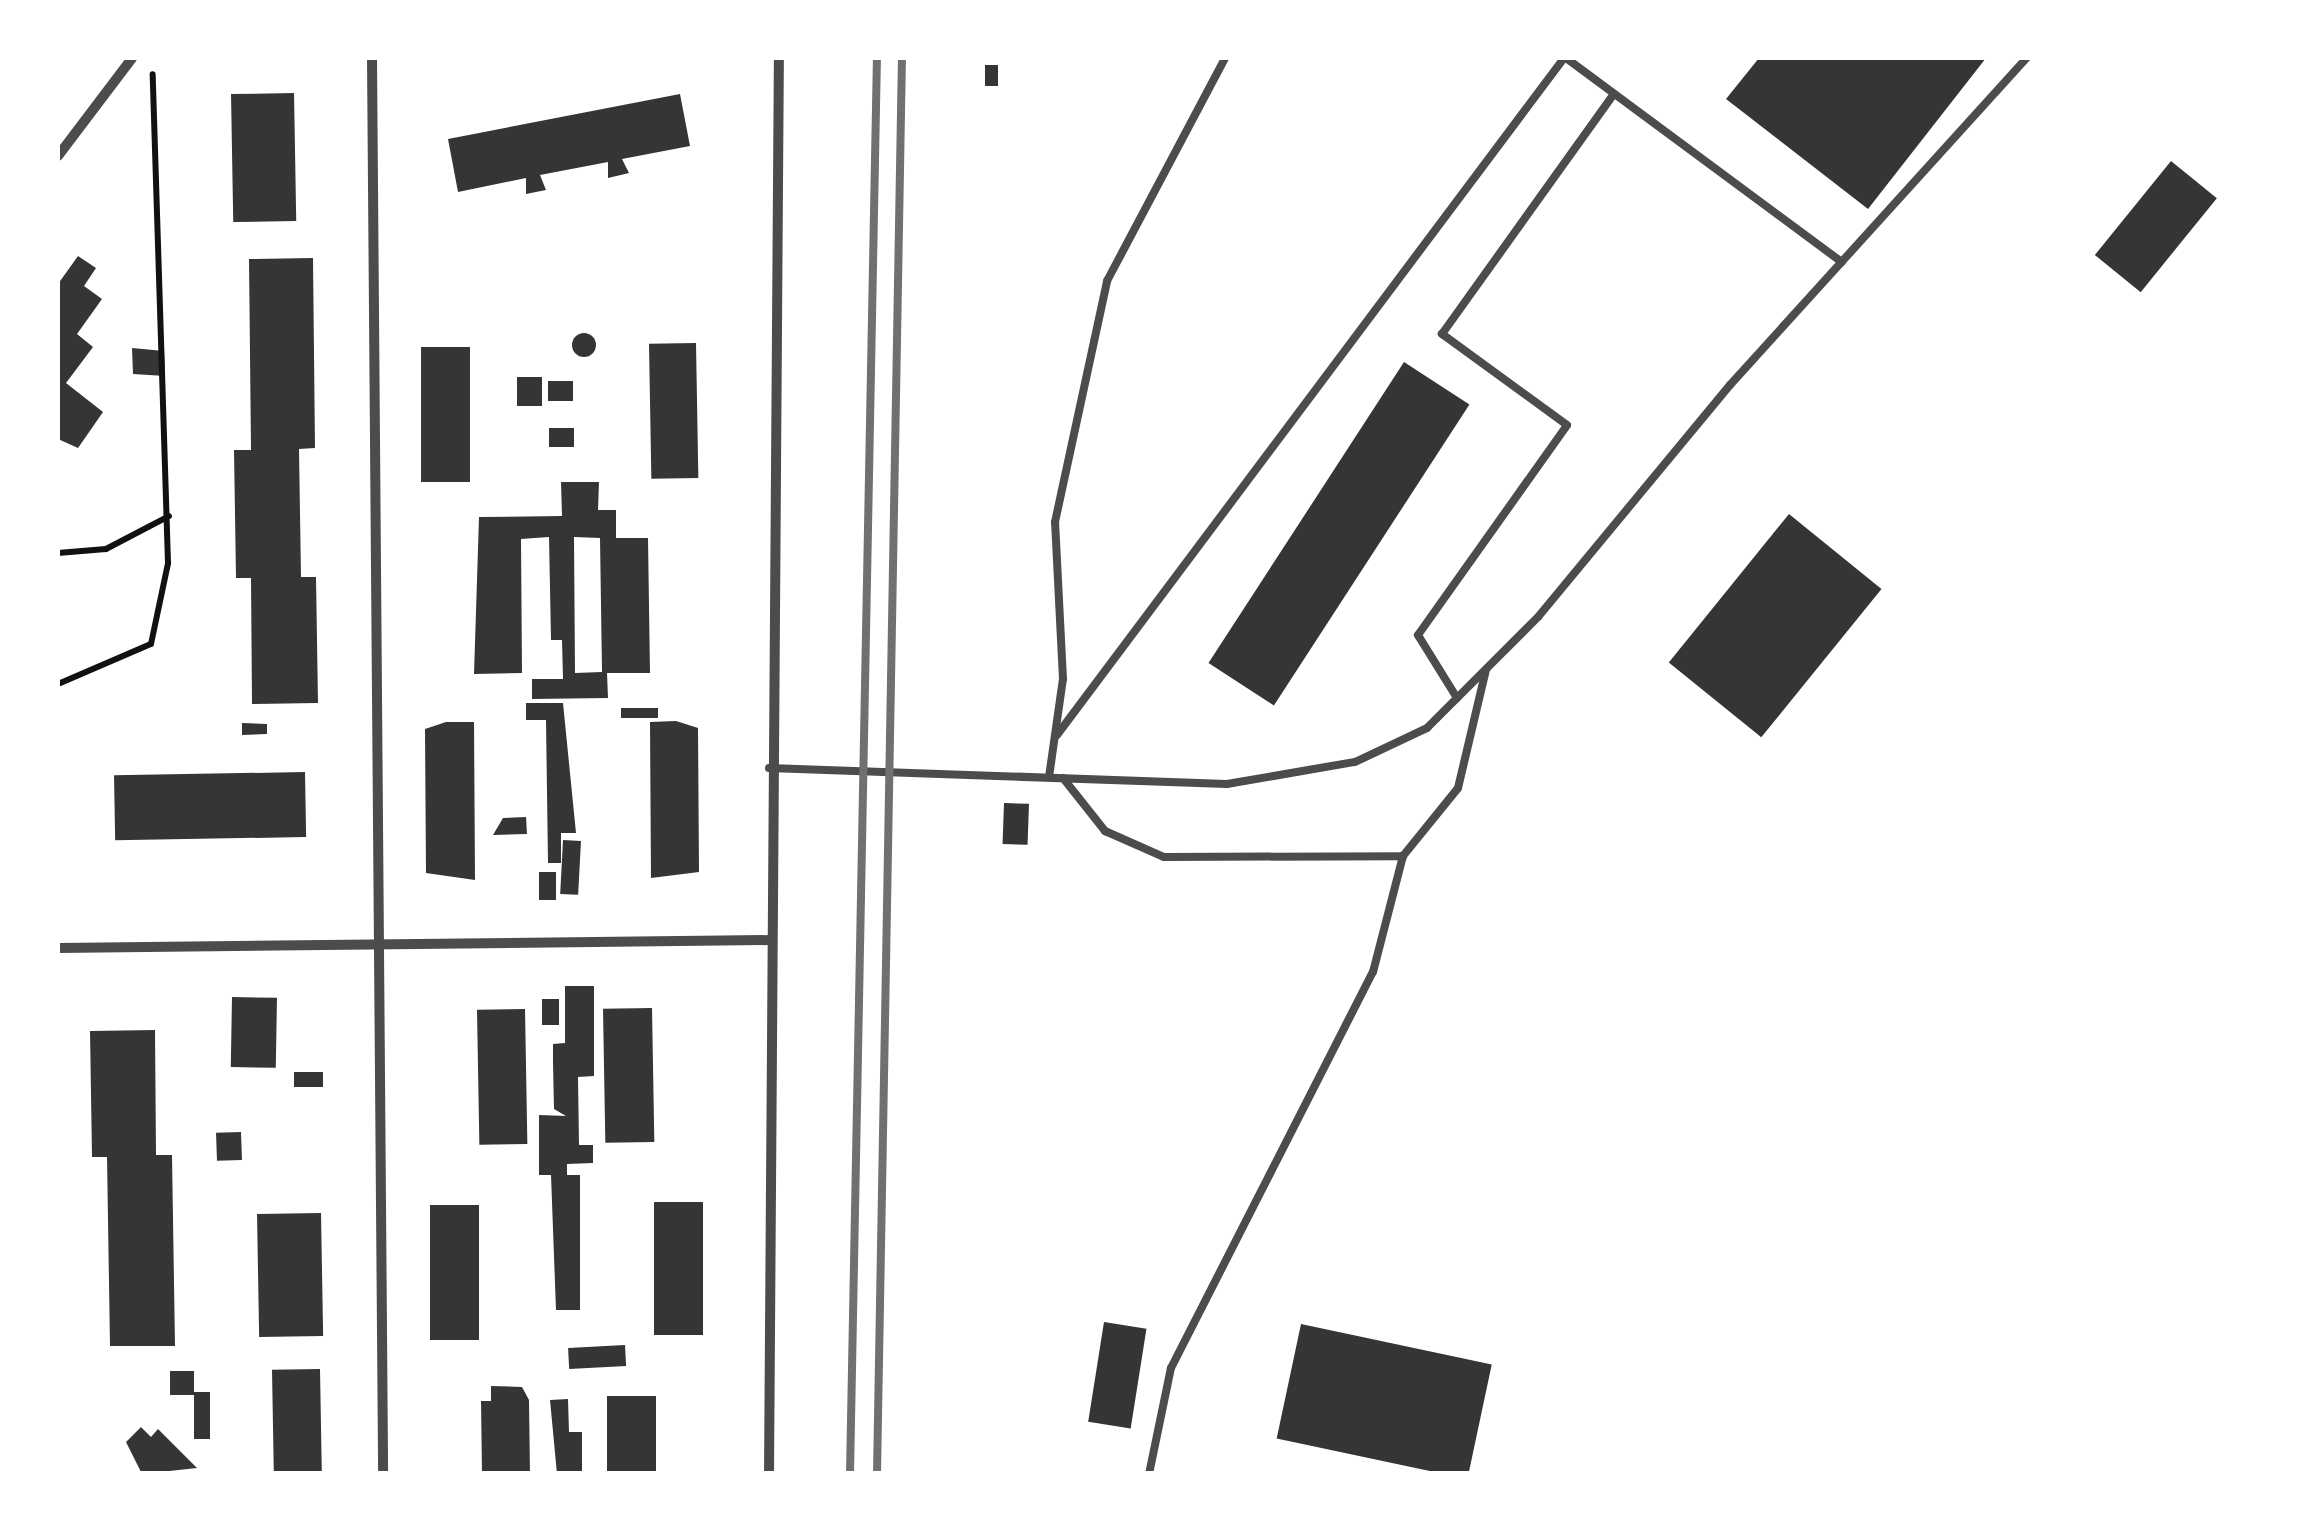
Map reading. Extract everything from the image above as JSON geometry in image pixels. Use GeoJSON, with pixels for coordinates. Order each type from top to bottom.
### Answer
{"type":"FeatureCollection","features":[{"type":"Feature","properties":{"kind":"street"},"geometry":{"type":"LineString","coordinates":[[58,156],[132,58]]}},
{"type":"Feature","properties":{"kind":"street"},"geometry":{"type":"LineString","coordinates":[[372,58],[383,1474]]}},
{"type":"Feature","properties":{"kind":"street"},"geometry":{"type":"LineString","coordinates":[[770,1474],[769,768],[779,58]]}},
{"type":"Feature","properties":{"kind":"street"},"geometry":{"type":"LineString","coordinates":[[58,948],[376,938],[770,940]]}},
{"type":"Feature","properties":{"kind":"lane"},"geometry":{"type":"LineString","coordinates":[[1049,777],[1057,735],[1055,522],[1107,280],[1226,58]]}},
{"type":"Feature","properties":{"kind":"lane"},"geometry":{"type":"LineString","coordinates":[[1057,735],[1565,58],[1842,262]]}},
{"type":"Feature","properties":{"kind":"lane"},"geometry":{"type":"LineString","coordinates":[[769,768],[1063,778],[1293,778],[1427,728],[1486,668],[1842,262],[2027,58]]}},
{"type":"Feature","properties":{"kind":"lane"},"geometry":{"type":"LineString","coordinates":[[1457,698],[1418,635],[1567,426],[1442,334],[1614,94]]}},
{"type":"Feature","properties":{"kind":"lane"},"geometry":{"type":"LineString","coordinates":[[1149,1474],[1171,1368],[1373,972],[1403,856],[1458,788],[1486,668]]}},
{"type":"Feature","properties":{"kind":"lane"},"geometry":{"type":"LineString","coordinates":[[1063,778],[1105,831],[1164,857],[1403,856]]}},
{"type":"Feature","properties":{"kind":"path"},"geometry":{"type":"LineString","coordinates":[[58,684],[151,644],[170,516],[152,58]]}},
{"type":"Feature","properties":{"kind":"path"},"geometry":{"type":"LineString","coordinates":[[58,553],[106,548],[170,516]]}},
{"type":"Feature","properties":{"kind":"building"},"geometry":{"type":"Polygon","coordinates":[[[1759,58],[1986,58],[1868,209],[1726,99],[1759,58]]]}},
{"type":"Feature","properties":{"kind":"building"},"geometry":{"type":"Polygon","coordinates":[[[985,65],[998,65],[998,86],[985,86],[985,65]]]}},
{"type":"Feature","properties":{"kind":"building"},"geometry":{"type":"Polygon","coordinates":[[[294,93],[296,221],[233,222],[231,94],[294,93]]]}},
{"type":"Feature","properties":{"kind":"building"},"geometry":{"type":"Polygon","coordinates":[[[680,94],[690,146],[622,159],[629,173],[608,178],[608,162],[540,175],[546,190],[526,194],[526,178],[458,192],[448,139],[680,94]]]}},
{"type":"Feature","properties":{"kind":"building"},"geometry":{"type":"Polygon","coordinates":[[[2171,161],[2217,198],[2141,292],[2095,255],[2171,161]]]}},
{"type":"Feature","properties":{"kind":"building"},"geometry":{"type":"Polygon","coordinates":[[[78,256],[96,268],[84,286],[102,299],[77,334],[93,347],[66,383],[103,412],[78,448],[58,439],[58,284],[78,256]]]}},
{"type":"Feature","properties":{"kind":"building"},"geometry":{"type":"Polygon","coordinates":[[[313,258],[315,448],[299,449],[301,577],[316,577],[318,703],[252,704],[251,578],[236,578],[234,450],[251,450],[249,259],[313,258]]]}},
{"type":"Feature","properties":{"kind":"building"},"geometry":{"type":"Polygon","coordinates":[[[584,333],[593,336],[593,354],[584,357],[575,354],[572,345],[575,336],[584,333]]]}},
{"type":"Feature","properties":{"kind":"building"},"geometry":{"type":"Polygon","coordinates":[[[696,343],[698,478],[651,479],[649,344],[696,343]]]}},
{"type":"Feature","properties":{"kind":"building"},"geometry":{"type":"Polygon","coordinates":[[[421,347],[470,347],[470,482],[421,482],[421,347]]]}},
{"type":"Feature","properties":{"kind":"building"},"geometry":{"type":"Polygon","coordinates":[[[132,348],[164,351],[165,376],[133,374],[132,348]]]}},
{"type":"Feature","properties":{"kind":"building"},"geometry":{"type":"Polygon","coordinates":[[[1404,362],[1469,404],[1274,706],[1208,663],[1404,362]]]}},
{"type":"Feature","properties":{"kind":"building"},"geometry":{"type":"Polygon","coordinates":[[[517,377],[542,377],[542,406],[517,406],[517,377]]]}},
{"type":"Feature","properties":{"kind":"building"},"geometry":{"type":"Polygon","coordinates":[[[548,381],[573,381],[573,401],[548,401],[548,381]]]}},
{"type":"Feature","properties":{"kind":"building"},"geometry":{"type":"Polygon","coordinates":[[[549,428],[574,428],[574,447],[549,447],[549,428]]]}},
{"type":"Feature","properties":{"kind":"building"},"geometry":{"type":"Polygon","coordinates":[[[561,482],[599,482],[598,510],[616,510],[616,538],[648,538],[650,673],[607,673],[608,698],[532,699],[532,679],[563,679],[562,640],[551,640],[549,537],[521,539],[522,673],[474,674],[479,517],[562,516],[561,482]],[[574,537],[575,673],[602,672],[600,538],[574,537]]]}},
{"type":"Feature","properties":{"kind":"building"},"geometry":{"type":"Polygon","coordinates":[[[1789,514],[1881,589],[1761,737],[1669,662],[1789,514]]]}},
{"type":"Feature","properties":{"kind":"building"},"geometry":{"type":"Polygon","coordinates":[[[526,703],[563,703],[576,833],[561,833],[561,863],[548,863],[546,720],[526,720],[526,703]]]}},
{"type":"Feature","properties":{"kind":"building"},"geometry":{"type":"Polygon","coordinates":[[[621,708],[658,708],[658,718],[621,718],[621,708]]]}},
{"type":"Feature","properties":{"kind":"building"},"geometry":{"type":"Polygon","coordinates":[[[676,721],[698,728],[699,872],[651,878],[650,722],[676,721]]]}},
{"type":"Feature","properties":{"kind":"building"},"geometry":{"type":"Polygon","coordinates":[[[446,722],[474,722],[475,880],[426,873],[425,729],[446,722]]]}},
{"type":"Feature","properties":{"kind":"building"},"geometry":{"type":"Polygon","coordinates":[[[242,723],[267,724],[267,734],[242,735],[242,723]]]}},
{"type":"Feature","properties":{"kind":"building"},"geometry":{"type":"Polygon","coordinates":[[[305,772],[306,837],[115,840],[114,775],[305,772]]]}},
{"type":"Feature","properties":{"kind":"building"},"geometry":{"type":"Polygon","coordinates":[[[1004,803],[1029,804],[1028,845],[1003,844],[1004,803]]]}},
{"type":"Feature","properties":{"kind":"building"},"geometry":{"type":"Polygon","coordinates":[[[526,817],[527,834],[493,835],[503,818],[526,817]]]}},
{"type":"Feature","properties":{"kind":"building"},"geometry":{"type":"Polygon","coordinates":[[[563,840],[581,841],[578,895],[560,894],[563,840]]]}},
{"type":"Feature","properties":{"kind":"building"},"geometry":{"type":"Polygon","coordinates":[[[539,872],[556,872],[556,900],[539,900],[539,872]]]}},
{"type":"Feature","properties":{"kind":"building"},"geometry":{"type":"Polygon","coordinates":[[[565,986],[594,986],[594,1076],[578,1077],[579,1145],[593,1145],[593,1163],[567,1164],[567,1175],[580,1175],[580,1310],[556,1310],[551,1175],[539,1175],[539,1115],[566,1116],[554,1109],[553,1063],[553,1044],[565,1043],[565,986]]]}},
{"type":"Feature","properties":{"kind":"building"},"geometry":{"type":"Polygon","coordinates":[[[232,997],[277,998],[276,1068],[231,1067],[232,997]]]}},
{"type":"Feature","properties":{"kind":"building"},"geometry":{"type":"Polygon","coordinates":[[[542,999],[559,999],[559,1025],[542,1025],[542,999]]]}},
{"type":"Feature","properties":{"kind":"building"},"geometry":{"type":"Polygon","coordinates":[[[652,1008],[654,1142],[605,1143],[603,1009],[652,1008]]]}},
{"type":"Feature","properties":{"kind":"building"},"geometry":{"type":"Polygon","coordinates":[[[525,1009],[527,1144],[479,1145],[477,1010],[525,1009]]]}},
{"type":"Feature","properties":{"kind":"building"},"geometry":{"type":"Polygon","coordinates":[[[155,1030],[156,1155],[172,1155],[175,1346],[110,1346],[107,1157],[92,1157],[90,1031],[155,1030]]]}},
{"type":"Feature","properties":{"kind":"building"},"geometry":{"type":"Polygon","coordinates":[[[294,1072],[323,1072],[323,1087],[294,1087],[294,1072]]]}},
{"type":"Feature","properties":{"kind":"building"},"geometry":{"type":"Polygon","coordinates":[[[241,1132],[242,1160],[217,1161],[216,1133],[241,1132]]]}},
{"type":"Feature","properties":{"kind":"building"},"geometry":{"type":"Polygon","coordinates":[[[654,1202],[703,1202],[703,1335],[654,1335],[654,1202]]]}},
{"type":"Feature","properties":{"kind":"building"},"geometry":{"type":"Polygon","coordinates":[[[430,1205],[479,1205],[479,1340],[430,1340],[430,1205]]]}},
{"type":"Feature","properties":{"kind":"building"},"geometry":{"type":"Polygon","coordinates":[[[321,1213],[323,1336],[259,1337],[257,1214],[321,1213]]]}},
{"type":"Feature","properties":{"kind":"building"},"geometry":{"type":"Polygon","coordinates":[[[1104,1322],[1146,1329],[1131,1428],[1088,1422],[1104,1322]]]}},
{"type":"Feature","properties":{"kind":"building"},"geometry":{"type":"Polygon","coordinates":[[[1301,1324],[1492,1365],[1468,1474],[1444,1474],[1277,1438],[1301,1324]]]}},
{"type":"Feature","properties":{"kind":"building"},"geometry":{"type":"Polygon","coordinates":[[[625,1345],[626,1366],[569,1369],[568,1348],[625,1345]]]}},
{"type":"Feature","properties":{"kind":"building"},"geometry":{"type":"Polygon","coordinates":[[[320,1369],[322,1474],[274,1474],[272,1370],[320,1369]]]}},
{"type":"Feature","properties":{"kind":"building"},"geometry":{"type":"Polygon","coordinates":[[[170,1371],[194,1371],[194,1395],[170,1395],[170,1371]]]}},
{"type":"Feature","properties":{"kind":"building"},"geometry":{"type":"Polygon","coordinates":[[[491,1386],[522,1387],[529,1400],[530,1474],[482,1474],[481,1401],[491,1401],[491,1386]]]}},
{"type":"Feature","properties":{"kind":"building"},"geometry":{"type":"Polygon","coordinates":[[[194,1392],[210,1392],[210,1439],[194,1439],[194,1392]]]}},
{"type":"Feature","properties":{"kind":"building"},"geometry":{"type":"Polygon","coordinates":[[[607,1396],[656,1396],[656,1474],[607,1474],[607,1396]]]}},
{"type":"Feature","properties":{"kind":"building"},"geometry":{"type":"Polygon","coordinates":[[[568,1399],[569,1432],[582,1432],[582,1474],[557,1474],[550,1400],[568,1399]]]}},
{"type":"Feature","properties":{"kind":"building"},"geometry":{"type":"Polygon","coordinates":[[[141,1427],[151,1437],[158,1429],[197,1468],[142,1474],[126,1442],[141,1427]]]}},
{"type":"Feature","properties":{"kind":"railway"},"geometry":{"type":"LineString","coordinates":[[850,1474],[877,58]]}},
{"type":"Feature","properties":{"kind":"railway"},"geometry":{"type":"LineString","coordinates":[[877,1474],[902,58]]}}]}
